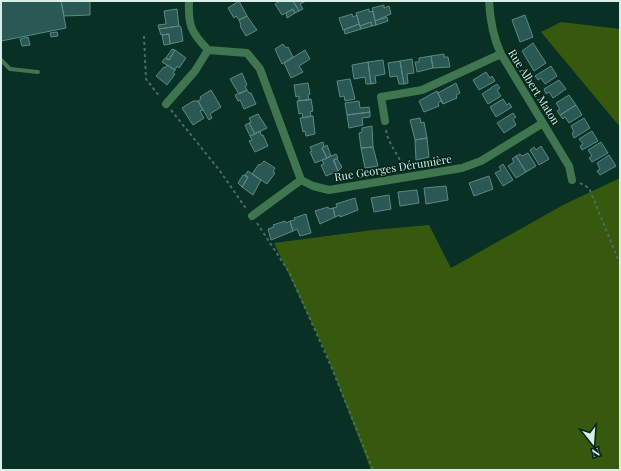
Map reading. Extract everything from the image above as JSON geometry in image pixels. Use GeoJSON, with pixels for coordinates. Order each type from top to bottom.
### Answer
{"type":"FeatureCollection","features":[{"type":"Feature","properties":{"kind":"street"},"geometry":{"type":"LineString","coordinates":[[189,1],[189,13],[193,34],[208,50],[247,53],[260,69],[302,180],[252,216]]}},
{"type":"Feature","properties":{"kind":"street","name":"Rue Albert Maton"},"geometry":{"type":"LineString","coordinates":[[489,1],[490,22],[500,54],[569,166],[572,180]]}},
{"type":"Feature","properties":{"kind":"street"},"geometry":{"type":"LineString","coordinates":[[166,104],[195,71],[208,50]]}},
{"type":"Feature","properties":{"kind":"street"},"geometry":{"type":"LineString","coordinates":[[385,122],[381,98],[422,90],[500,54]]}},
{"type":"Feature","properties":{"kind":"street","name":"Rue Georges Dérumière"},"geometry":{"type":"LineString","coordinates":[[302,180],[313,186],[329,190],[462,168],[481,161],[543,123]]}},
{"type":"Feature","properties":{"kind":"lane"},"geometry":{"type":"LineString","coordinates":[[1,60],[10,69],[38,72]]}},
{"type":"Feature","properties":{"kind":"path"},"geometry":{"type":"LineString","coordinates":[[144,36],[146,79],[220,172],[252,216],[289,272],[331,366],[373,470]]}},
{"type":"Feature","properties":{"kind":"path"},"geometry":{"type":"LineString","coordinates":[[385,122],[388,140],[401,161],[405,178]]}},
{"type":"Feature","properties":{"kind":"path"},"geometry":{"type":"LineString","coordinates":[[572,180],[589,188],[620,264]]}},
{"type":"Feature","properties":{"kind":"green space"},"geometry":{"type":"Polygon","coordinates":[[[561,22],[620,29],[620,127],[541,32],[561,22]]]}},
{"type":"Feature","properties":{"kind":"green space"},"geometry":{"type":"Polygon","coordinates":[[[620,178],[620,470],[371,470],[326,353],[274,243],[373,230],[429,225],[451,268],[563,205],[620,178]]]}},
{"type":"Feature","properties":{"kind":"building"},"geometry":{"type":"Polygon","coordinates":[[[1,1],[61,1],[66,28],[1,41],[1,1]]]}},
{"type":"Feature","properties":{"kind":"building"},"geometry":{"type":"Polygon","coordinates":[[[61,1],[90,1],[90,15],[64,16],[61,1]]]}},
{"type":"Feature","properties":{"kind":"building"},"geometry":{"type":"Polygon","coordinates":[[[239,1],[247,16],[239,20],[236,16],[234,18],[228,8],[239,1]]]}},
{"type":"Feature","properties":{"kind":"building"},"geometry":{"type":"Polygon","coordinates":[[[280,1],[293,1],[299,11],[295,13],[293,9],[282,15],[275,4],[280,1]]]}},
{"type":"Feature","properties":{"kind":"building"},"geometry":{"type":"Polygon","coordinates":[[[293,1],[306,1],[300,4],[303,9],[299,11],[293,1]]]}},
{"type":"Feature","properties":{"kind":"building"},"geometry":{"type":"Polygon","coordinates":[[[384,5],[384,8],[389,6],[391,14],[375,21],[372,8],[384,5]]]}},
{"type":"Feature","properties":{"kind":"building"},"geometry":{"type":"Polygon","coordinates":[[[177,9],[179,26],[159,29],[158,25],[166,24],[164,11],[177,9]]]}},
{"type":"Feature","properties":{"kind":"building"},"geometry":{"type":"Polygon","coordinates":[[[293,9],[295,13],[287,18],[286,13],[293,9]]]}},
{"type":"Feature","properties":{"kind":"building"},"geometry":{"type":"Polygon","coordinates":[[[369,9],[369,12],[373,11],[376,25],[372,26],[371,22],[360,26],[356,13],[369,9]]]}},
{"type":"Feature","properties":{"kind":"building"},"geometry":{"type":"Polygon","coordinates":[[[352,14],[353,17],[357,15],[359,24],[343,30],[339,18],[352,14]]]}},
{"type":"Feature","properties":{"kind":"building"},"geometry":{"type":"Polygon","coordinates":[[[525,15],[533,37],[520,42],[512,20],[525,15]]]}},
{"type":"Feature","properties":{"kind":"building"},"geometry":{"type":"Polygon","coordinates":[[[247,16],[257,30],[246,36],[240,26],[239,20],[247,16]]]}},
{"type":"Feature","properties":{"kind":"building"},"geometry":{"type":"Polygon","coordinates":[[[387,17],[388,21],[376,25],[375,21],[387,17]]]}},
{"type":"Feature","properties":{"kind":"building"},"geometry":{"type":"Polygon","coordinates":[[[371,22],[372,26],[361,29],[360,26],[371,22]]]}},
{"type":"Feature","properties":{"kind":"building"},"geometry":{"type":"Polygon","coordinates":[[[359,24],[361,29],[345,34],[344,30],[359,24]]]}},
{"type":"Feature","properties":{"kind":"building"},"geometry":{"type":"Polygon","coordinates":[[[181,27],[183,41],[170,44],[169,34],[161,35],[159,29],[181,27]]]}},
{"type":"Feature","properties":{"kind":"building"},"geometry":{"type":"Polygon","coordinates":[[[57,32],[58,36],[51,37],[50,33],[57,32]]]}},
{"type":"Feature","properties":{"kind":"building"},"geometry":{"type":"Polygon","coordinates":[[[169,34],[170,44],[164,45],[162,35],[169,34]]]}},
{"type":"Feature","properties":{"kind":"building"},"geometry":{"type":"Polygon","coordinates":[[[28,37],[30,45],[22,46],[20,39],[28,37]]]}},
{"type":"Feature","properties":{"kind":"building"},"geometry":{"type":"Polygon","coordinates":[[[533,43],[546,63],[534,71],[522,51],[533,43]]]}},
{"type":"Feature","properties":{"kind":"building"},"geometry":{"type":"Polygon","coordinates":[[[283,44],[286,48],[288,47],[293,57],[282,64],[275,49],[283,44]]]}},
{"type":"Feature","properties":{"kind":"building"},"geometry":{"type":"Polygon","coordinates":[[[172,49],[175,50],[169,60],[166,58],[172,49]]]}},
{"type":"Feature","properties":{"kind":"building"},"geometry":{"type":"Polygon","coordinates":[[[175,50],[186,58],[179,68],[177,66],[175,70],[162,62],[165,58],[169,60],[175,50]]]}},
{"type":"Feature","properties":{"kind":"building"},"geometry":{"type":"Polygon","coordinates":[[[305,50],[310,59],[299,66],[303,72],[291,78],[284,63],[305,50]]]}},
{"type":"Feature","properties":{"kind":"building"},"geometry":{"type":"Polygon","coordinates":[[[444,54],[444,57],[448,57],[450,67],[433,68],[431,56],[444,54]]]}},
{"type":"Feature","properties":{"kind":"building"},"geometry":{"type":"Polygon","coordinates":[[[431,56],[433,68],[417,72],[415,62],[419,62],[419,58],[431,56]]]}},
{"type":"Feature","properties":{"kind":"building"},"geometry":{"type":"Polygon","coordinates":[[[412,59],[414,73],[407,74],[408,83],[404,84],[400,61],[412,59]]]}},
{"type":"Feature","properties":{"kind":"building"},"geometry":{"type":"Polygon","coordinates":[[[383,60],[385,74],[375,76],[376,83],[371,84],[368,62],[383,60]]]}},
{"type":"Feature","properties":{"kind":"building"},"geometry":{"type":"Polygon","coordinates":[[[400,61],[404,84],[399,84],[397,76],[390,77],[388,63],[400,61]]]}},
{"type":"Feature","properties":{"kind":"building"},"geometry":{"type":"Polygon","coordinates":[[[368,62],[371,84],[366,84],[365,77],[354,79],[352,65],[368,62]]]}},
{"type":"Feature","properties":{"kind":"building"},"geometry":{"type":"Polygon","coordinates":[[[167,65],[175,70],[173,73],[175,74],[167,85],[156,76],[167,65]]]}},
{"type":"Feature","properties":{"kind":"building"},"geometry":{"type":"Polygon","coordinates":[[[551,66],[557,76],[545,84],[541,78],[538,80],[535,76],[551,66]]]}},
{"type":"Feature","properties":{"kind":"building"},"geometry":{"type":"Polygon","coordinates":[[[486,72],[490,78],[492,76],[495,81],[479,90],[473,80],[486,72]]]}},
{"type":"Feature","properties":{"kind":"building"},"geometry":{"type":"Polygon","coordinates":[[[242,73],[247,85],[245,86],[247,90],[239,94],[230,79],[242,73]]]}},
{"type":"Feature","properties":{"kind":"building"},"geometry":{"type":"Polygon","coordinates":[[[350,79],[355,99],[345,101],[344,96],[340,97],[337,81],[350,79]]]}},
{"type":"Feature","properties":{"kind":"building"},"geometry":{"type":"Polygon","coordinates":[[[559,80],[566,89],[553,98],[549,92],[546,94],[544,89],[559,80]]]}},
{"type":"Feature","properties":{"kind":"building"},"geometry":{"type":"Polygon","coordinates":[[[308,83],[310,94],[308,95],[309,100],[299,101],[299,96],[296,97],[294,85],[308,83]]]}},
{"type":"Feature","properties":{"kind":"building"},"geometry":{"type":"Polygon","coordinates":[[[456,83],[460,93],[456,95],[457,98],[443,104],[437,91],[438,93],[456,83]]]}},
{"type":"Feature","properties":{"kind":"building"},"geometry":{"type":"Polygon","coordinates":[[[497,84],[500,88],[497,90],[501,96],[488,104],[482,94],[497,84]]]}},
{"type":"Feature","properties":{"kind":"building"},"geometry":{"type":"Polygon","coordinates":[[[211,90],[221,107],[210,114],[212,118],[209,120],[198,101],[201,99],[200,97],[211,90]]]}},
{"type":"Feature","properties":{"kind":"building"},"geometry":{"type":"Polygon","coordinates":[[[247,90],[251,93],[256,104],[244,109],[240,100],[238,101],[235,95],[247,90]]]}},
{"type":"Feature","properties":{"kind":"building"},"geometry":{"type":"Polygon","coordinates":[[[437,91],[443,104],[441,101],[438,103],[439,106],[424,112],[419,101],[437,91]]]}},
{"type":"Feature","properties":{"kind":"building"},"geometry":{"type":"Polygon","coordinates":[[[569,95],[576,105],[560,115],[557,111],[560,109],[556,103],[569,95]]]}},
{"type":"Feature","properties":{"kind":"building"},"geometry":{"type":"Polygon","coordinates":[[[311,99],[313,111],[310,112],[311,116],[303,118],[302,113],[299,114],[297,101],[311,99]]]}},
{"type":"Feature","properties":{"kind":"building"},"geometry":{"type":"Polygon","coordinates":[[[503,99],[507,105],[509,103],[512,107],[496,117],[490,107],[503,99]]]}},
{"type":"Feature","properties":{"kind":"building"},"geometry":{"type":"Polygon","coordinates":[[[193,101],[198,101],[203,110],[200,111],[204,118],[193,125],[182,108],[193,101]]]}},
{"type":"Feature","properties":{"kind":"building"},"geometry":{"type":"Polygon","coordinates":[[[359,101],[360,108],[369,107],[370,112],[347,115],[345,103],[359,101]]]}},
{"type":"Feature","properties":{"kind":"building"},"geometry":{"type":"Polygon","coordinates":[[[576,105],[582,115],[569,123],[565,117],[563,119],[560,115],[576,105]]]}},
{"type":"Feature","properties":{"kind":"building"},"geometry":{"type":"Polygon","coordinates":[[[370,112],[370,117],[362,118],[363,125],[349,128],[347,115],[370,112]]]}},
{"type":"Feature","properties":{"kind":"building"},"geometry":{"type":"Polygon","coordinates":[[[513,113],[516,117],[513,119],[516,125],[504,133],[497,123],[513,113]]]}},
{"type":"Feature","properties":{"kind":"building"},"geometry":{"type":"Polygon","coordinates":[[[258,114],[267,128],[255,134],[249,123],[251,122],[249,118],[258,114]]]}},
{"type":"Feature","properties":{"kind":"building"},"geometry":{"type":"Polygon","coordinates":[[[313,116],[315,134],[306,136],[305,131],[303,132],[300,118],[313,116]]]}},
{"type":"Feature","properties":{"kind":"building"},"geometry":{"type":"Polygon","coordinates":[[[420,118],[421,123],[424,122],[427,138],[415,140],[410,120],[420,118]]]}},
{"type":"Feature","properties":{"kind":"building"},"geometry":{"type":"Polygon","coordinates":[[[584,118],[590,128],[574,138],[572,133],[574,132],[571,126],[584,118]]]}},
{"type":"Feature","properties":{"kind":"building"},"geometry":{"type":"Polygon","coordinates":[[[249,123],[255,134],[250,136],[245,125],[249,123]]]}},
{"type":"Feature","properties":{"kind":"building"},"geometry":{"type":"Polygon","coordinates":[[[372,126],[373,147],[361,148],[359,133],[362,132],[362,128],[372,126]]]}},
{"type":"Feature","properties":{"kind":"building"},"geometry":{"type":"Polygon","coordinates":[[[260,131],[268,146],[255,152],[249,141],[252,140],[250,136],[260,131]]]}},
{"type":"Feature","properties":{"kind":"building"},"geometry":{"type":"Polygon","coordinates":[[[592,131],[598,141],[582,150],[580,146],[583,144],[579,139],[592,131]]]}},
{"type":"Feature","properties":{"kind":"building"},"geometry":{"type":"Polygon","coordinates":[[[427,138],[429,157],[416,160],[415,140],[427,138]]]}},
{"type":"Feature","properties":{"kind":"building"},"geometry":{"type":"Polygon","coordinates":[[[323,142],[324,147],[322,148],[327,158],[315,163],[310,152],[312,151],[310,147],[323,142]]]}},
{"type":"Feature","properties":{"kind":"building"},"geometry":{"type":"Polygon","coordinates":[[[601,142],[608,153],[592,162],[589,158],[592,156],[588,150],[601,142]]]}},
{"type":"Feature","properties":{"kind":"building"},"geometry":{"type":"Polygon","coordinates":[[[327,145],[331,156],[327,158],[322,148],[327,145]]]}},
{"type":"Feature","properties":{"kind":"building"},"geometry":{"type":"Polygon","coordinates":[[[541,146],[549,159],[539,165],[530,150],[534,147],[536,150],[541,146]]]}},
{"type":"Feature","properties":{"kind":"building"},"geometry":{"type":"Polygon","coordinates":[[[373,147],[378,166],[365,168],[361,148],[373,147]]]}},
{"type":"Feature","properties":{"kind":"building"},"geometry":{"type":"Polygon","coordinates":[[[528,153],[536,166],[526,172],[516,156],[520,154],[522,156],[528,153]]]}},
{"type":"Feature","properties":{"kind":"building"},"geometry":{"type":"Polygon","coordinates":[[[336,154],[338,158],[333,160],[338,171],[326,176],[321,165],[324,164],[322,160],[336,154]]]}},
{"type":"Feature","properties":{"kind":"building"},"geometry":{"type":"Polygon","coordinates":[[[609,155],[616,166],[600,175],[597,171],[600,169],[597,163],[609,155]]]}},
{"type":"Feature","properties":{"kind":"building"},"geometry":{"type":"Polygon","coordinates":[[[516,156],[526,172],[516,178],[508,166],[514,162],[512,159],[516,156]]]}},
{"type":"Feature","properties":{"kind":"building"},"geometry":{"type":"Polygon","coordinates":[[[337,159],[342,167],[338,171],[334,160],[337,159]]]}},
{"type":"Feature","properties":{"kind":"building"},"geometry":{"type":"Polygon","coordinates":[[[264,161],[275,168],[273,172],[275,173],[267,184],[252,174],[259,164],[260,165],[264,161]]]}},
{"type":"Feature","properties":{"kind":"building"},"geometry":{"type":"Polygon","coordinates":[[[503,164],[513,180],[503,186],[495,173],[501,170],[499,167],[503,164]]]}},
{"type":"Feature","properties":{"kind":"building"},"geometry":{"type":"Polygon","coordinates":[[[248,171],[261,180],[253,195],[242,187],[248,177],[245,175],[248,171]]]}},
{"type":"Feature","properties":{"kind":"building"},"geometry":{"type":"Polygon","coordinates":[[[243,175],[248,177],[242,187],[238,183],[243,175]]]}},
{"type":"Feature","properties":{"kind":"building"},"geometry":{"type":"Polygon","coordinates":[[[489,176],[493,189],[474,196],[469,183],[489,176]]]}},
{"type":"Feature","properties":{"kind":"building"},"geometry":{"type":"Polygon","coordinates":[[[446,186],[448,200],[426,204],[424,188],[446,186]]]}},
{"type":"Feature","properties":{"kind":"building"},"geometry":{"type":"Polygon","coordinates":[[[417,190],[419,203],[400,206],[398,192],[417,190]]]}},
{"type":"Feature","properties":{"kind":"building"},"geometry":{"type":"Polygon","coordinates":[[[389,195],[391,209],[374,212],[371,198],[389,195]]]}},
{"type":"Feature","properties":{"kind":"building"},"geometry":{"type":"Polygon","coordinates":[[[355,198],[358,210],[340,217],[340,215],[335,217],[333,208],[337,207],[336,204],[355,198]]]}},
{"type":"Feature","properties":{"kind":"building"},"geometry":{"type":"Polygon","coordinates":[[[328,207],[329,209],[333,208],[335,217],[320,224],[315,211],[328,207]]]}},
{"type":"Feature","properties":{"kind":"building"},"geometry":{"type":"Polygon","coordinates":[[[306,214],[311,233],[300,236],[297,229],[293,231],[290,221],[306,214]]]}},
{"type":"Feature","properties":{"kind":"building"},"geometry":{"type":"Polygon","coordinates":[[[285,221],[286,223],[290,221],[293,231],[271,240],[268,229],[274,227],[273,225],[285,221]]]}}]}
